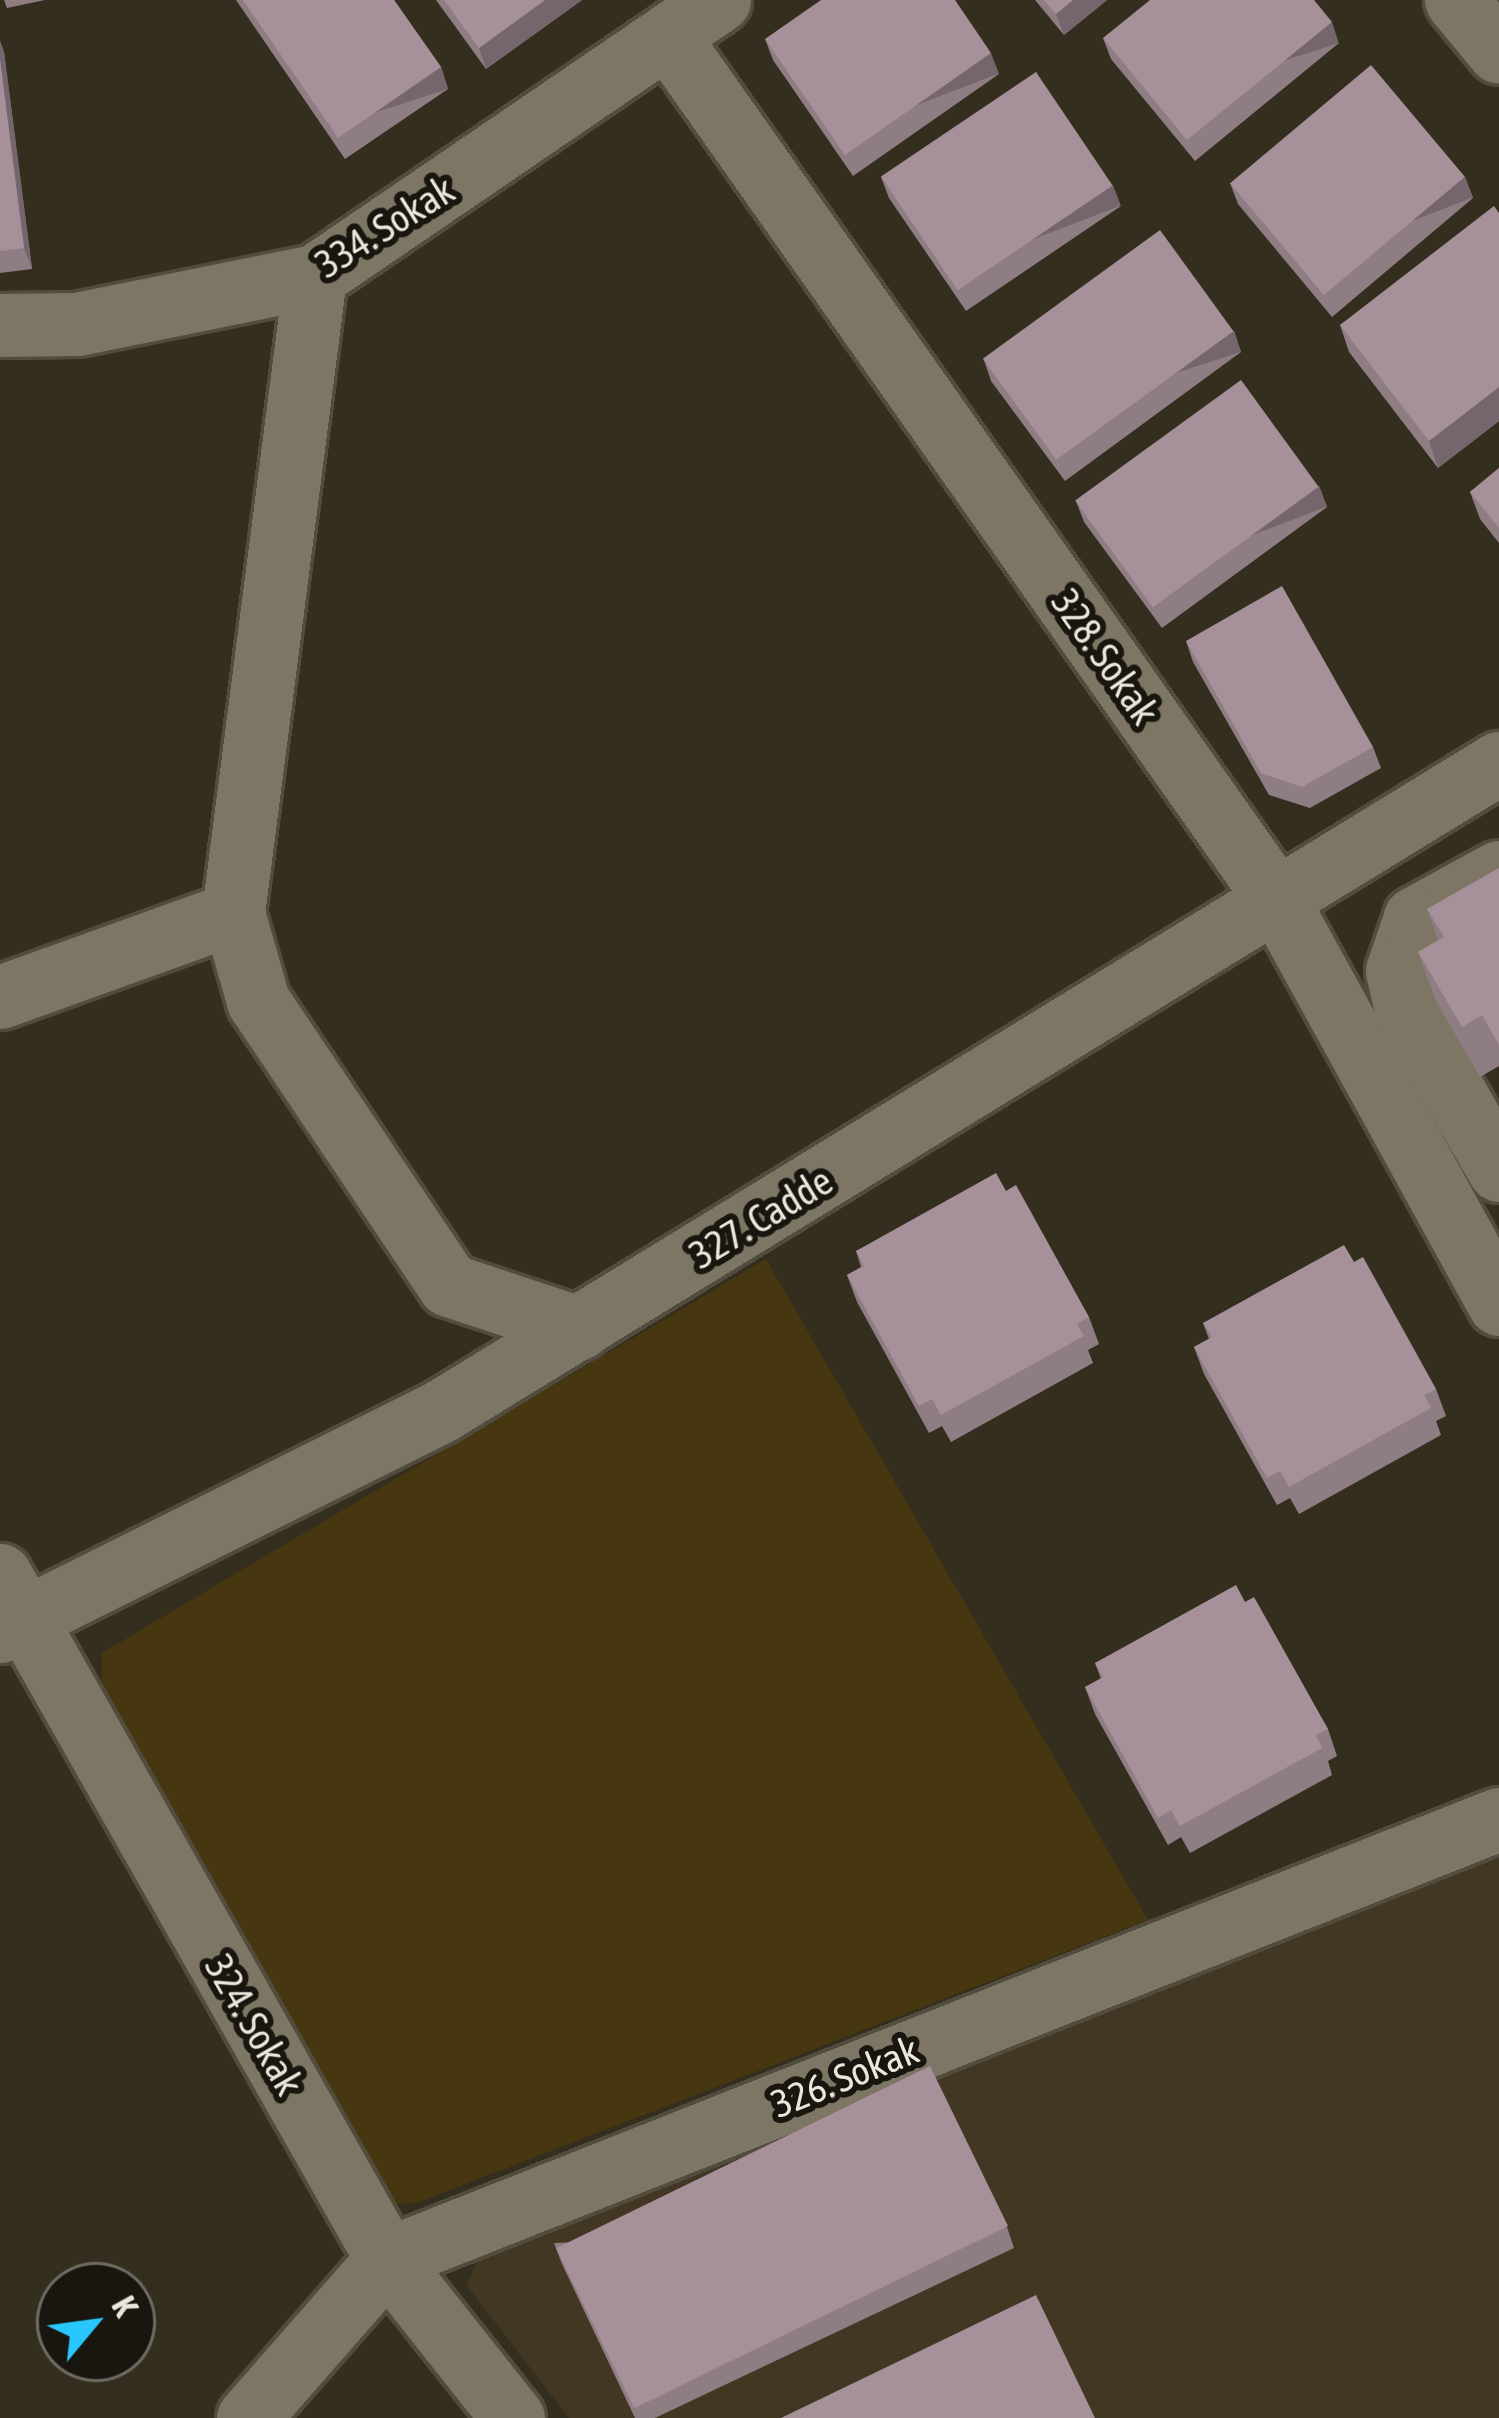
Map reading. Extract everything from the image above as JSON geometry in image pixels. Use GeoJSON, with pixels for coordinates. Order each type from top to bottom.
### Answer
{"type":"FeatureCollection","features":[{"type":"Feature","properties":{"kind":"street","name":"334. Sokak"},"geometry":{"type":"LineString","coordinates":[[0,325],[77,324],[315,276],[719,0]]}},
{"type":"Feature","properties":{"kind":"street"},"geometry":{"type":"LineString","coordinates":[[1456,0],[1499,52]]}},
{"type":"Feature","properties":{"kind":"street","name":"328. Sokak"},"geometry":{"type":"LineString","coordinates":[[668,37],[1276,900],[1499,1304]]}},
{"type":"Feature","properties":{"kind":"street"},"geometry":{"type":"LineString","coordinates":[[315,276],[233,913],[258,1000],[449,1285],[579,1328]]}},
{"type":"Feature","properties":{"kind":"street","name":"327. Cadde"},"geometry":{"type":"LineString","coordinates":[[7,1607],[441,1411],[1499,763]]}},
{"type":"Feature","properties":{"kind":"street"},"geometry":{"type":"LineString","coordinates":[[1496,1157],[1406,1009],[1396,971],[1415,918],[1499,872]]}},
{"type":"Feature","properties":{"kind":"street"},"geometry":{"type":"LineString","coordinates":[[0,997],[233,913]]}},
{"type":"Feature","properties":{"kind":"street","name":"324. Sokak"},"geometry":{"type":"LineString","coordinates":[[7,1607],[387,2259],[513,2418]]}},
{"type":"Feature","properties":{"kind":"street","name":"326. Sokak"},"geometry":{"type":"LineString","coordinates":[[248,2418],[387,2259],[1499,1819]]}},
{"type":"Feature","properties":{"kind":"shaded area"},"geometry":{"type":"Polygon","coordinates":[[[766,1259],[1148,1920],[416,2203],[395,2204],[372,2184],[102,1683],[102,1653],[766,1259]]]}},
{"type":"Feature","properties":{"kind":"shaded area"},"geometry":{"type":"Polygon","coordinates":[[[1499,1852],[1499,2418],[569,2418],[467,2286],[482,2248],[1499,1852]]]}},
{"type":"Feature","properties":{"kind":"building"},"geometry":{"type":"Polygon","coordinates":[[[243,0],[394,0],[441,67],[338,138],[243,0]]]}},
{"type":"Feature","properties":{"kind":"building"},"geometry":{"type":"Polygon","coordinates":[[[444,0],[545,0],[479,48],[444,0]]]}},
{"type":"Feature","properties":{"kind":"building"},"geometry":{"type":"Polygon","coordinates":[[[821,0],[955,0],[991,53],[845,155],[765,39],[821,0]]]}},
{"type":"Feature","properties":{"kind":"building"},"geometry":{"type":"Polygon","coordinates":[[[1044,0],[1073,0],[1056,14],[1044,0]]]}},
{"type":"Feature","properties":{"kind":"building"},"geometry":{"type":"Polygon","coordinates":[[[1150,0],[1314,0],[1332,22],[1187,140],[1103,38],[1150,0]]]}},
{"type":"Feature","properties":{"kind":"building"},"geometry":{"type":"Polygon","coordinates":[[[0,60],[24,248],[0,251],[0,60]]]}},
{"type":"Feature","properties":{"kind":"building"},"geometry":{"type":"Polygon","coordinates":[[[1371,65],[1465,177],[1324,295],[1230,183],[1371,65]]]}},
{"type":"Feature","properties":{"kind":"building"},"geometry":{"type":"Polygon","coordinates":[[[1036,72],[1113,186],[958,290],[881,177],[1036,72]]]}},
{"type":"Feature","properties":{"kind":"building"},"geometry":{"type":"Polygon","coordinates":[[[1494,206],[1499,213],[1499,387],[1429,441],[1340,325],[1494,206]]]}},
{"type":"Feature","properties":{"kind":"building"},"geometry":{"type":"Polygon","coordinates":[[[1160,230],[1233,331],[1056,460],[983,359],[1160,230]]]}},
{"type":"Feature","properties":{"kind":"building"},"geometry":{"type":"Polygon","coordinates":[[[1241,380],[1319,487],[1153,607],[1075,500],[1241,380]]]}},
{"type":"Feature","properties":{"kind":"building"},"geometry":{"type":"Polygon","coordinates":[[[1499,468],[1499,528],[1470,492],[1499,468]]]}},
{"type":"Feature","properties":{"kind":"building"},"geometry":{"type":"Polygon","coordinates":[[[1282,586],[1373,747],[1302,787],[1261,773],[1186,641],[1282,586]]]}},
{"type":"Feature","properties":{"kind":"building"},"geometry":{"type":"Polygon","coordinates":[[[1499,868],[1499,1045],[1482,1015],[1462,1027],[1418,952],[1444,937],[1427,909],[1499,868]]]}},
{"type":"Feature","properties":{"kind":"building"},"geometry":{"type":"Polygon","coordinates":[[[996,1173],[1006,1191],[1016,1185],[1089,1317],[1077,1324],[1084,1336],[941,1415],[932,1399],[919,1406],[847,1275],[864,1266],[856,1251],[996,1173]]]}},
{"type":"Feature","properties":{"kind":"building"},"geometry":{"type":"Polygon","coordinates":[[[1344,1245],[1354,1262],[1363,1257],[1436,1389],[1424,1395],[1431,1408],[1289,1487],[1280,1471],[1267,1478],[1194,1347],[1212,1337],[1203,1323],[1344,1245]]]}},
{"type":"Feature","properties":{"kind":"building"},"geometry":{"type":"Polygon","coordinates":[[[1236,1585],[1245,1602],[1254,1597],[1328,1729],[1316,1735],[1322,1748],[1180,1826],[1171,1810],[1158,1818],[1085,1687],[1103,1677],[1095,1663],[1236,1585]]]}},
{"type":"Feature","properties":{"kind":"building"},"geometry":{"type":"Polygon","coordinates":[[[930,2066],[1008,2226],[634,2408],[556,2248],[930,2066]]]}},
{"type":"Feature","properties":{"kind":"building"},"geometry":{"type":"Polygon","coordinates":[[[1036,2295],[1095,2418],[781,2418],[1036,2295]]]}}]}
